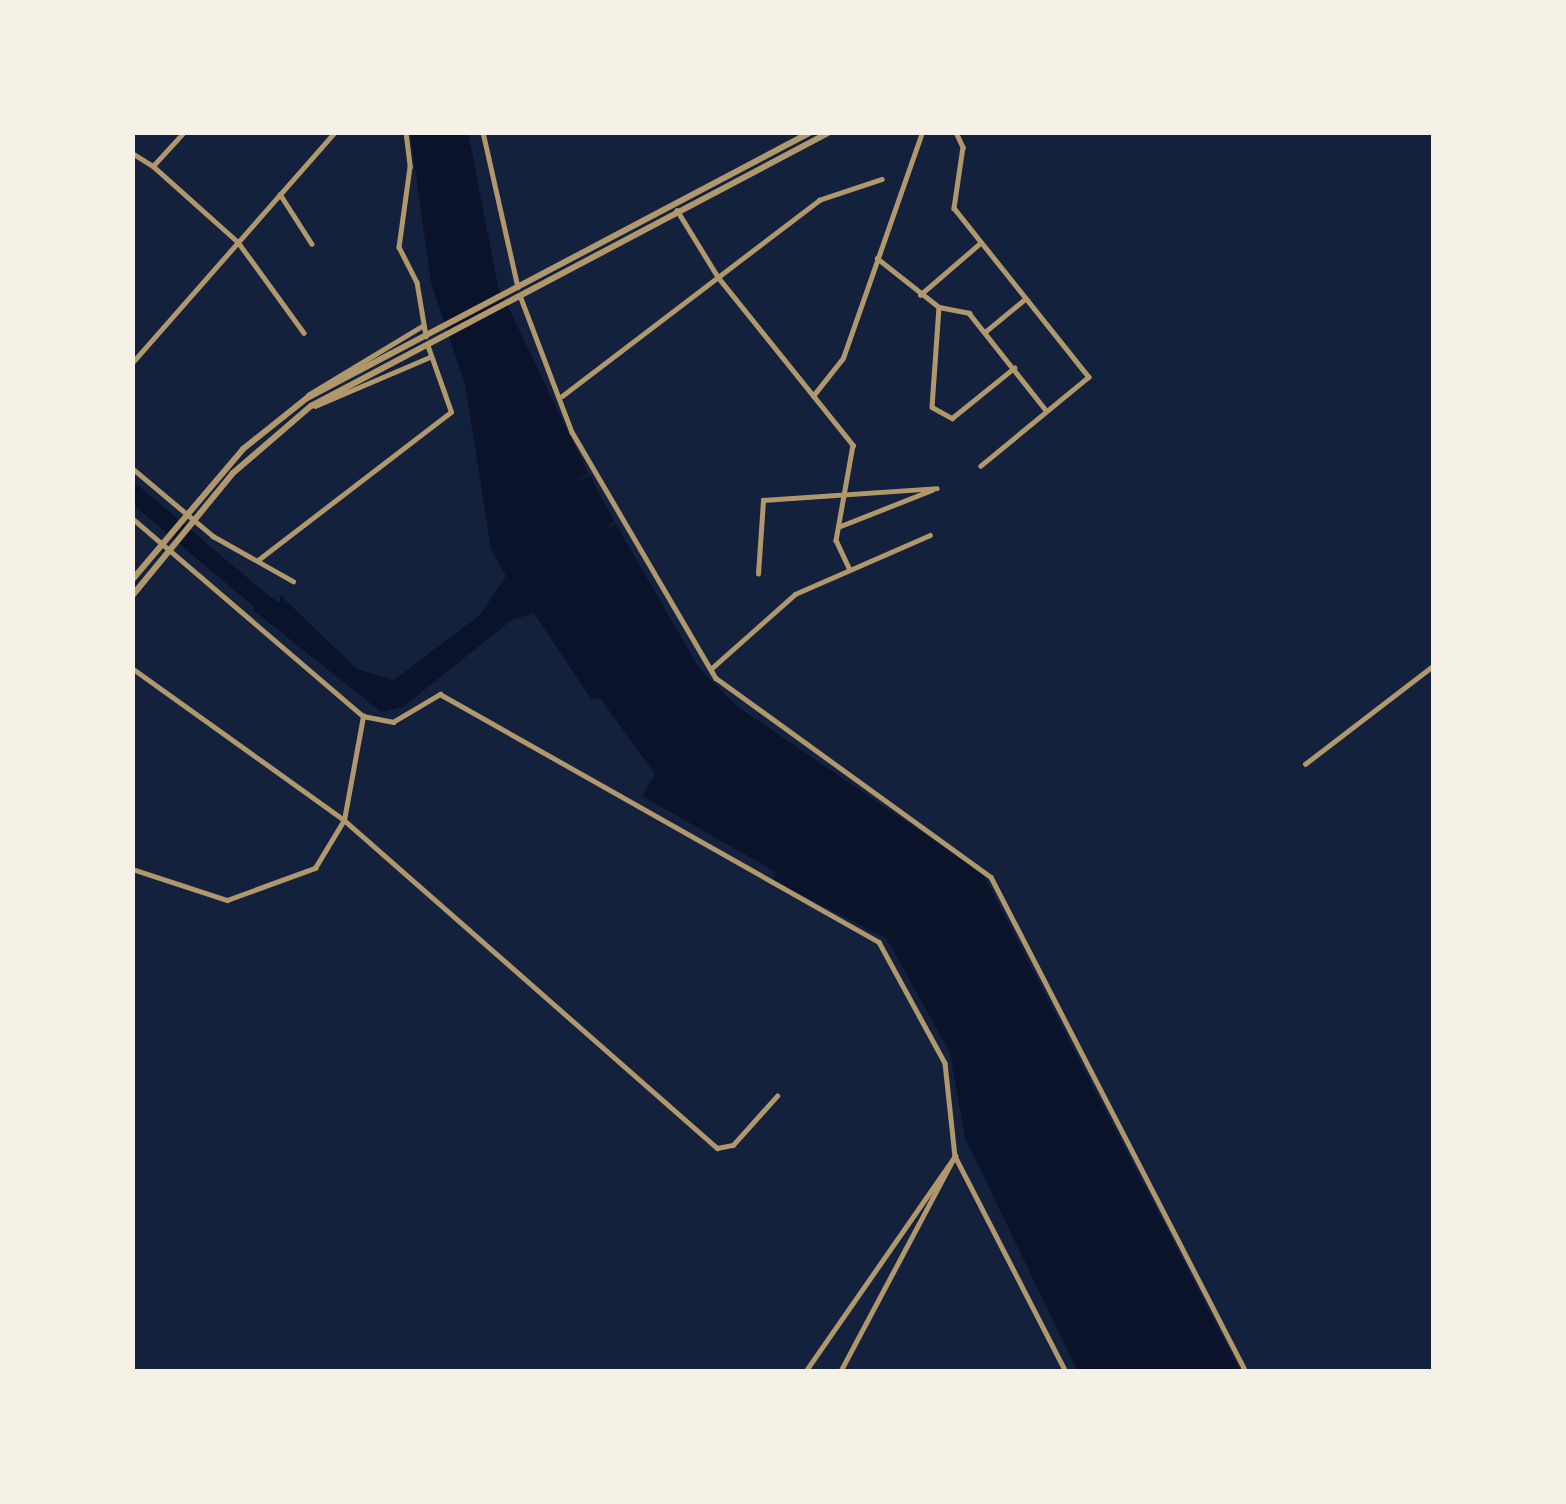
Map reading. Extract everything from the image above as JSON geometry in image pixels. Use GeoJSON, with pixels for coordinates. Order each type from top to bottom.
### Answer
{"type":"FeatureCollection","features":[{"type":"Feature","properties":{"kind":"street"},"geometry":{"type":"LineString","coordinates":[[154,166],[184,132]]}},
{"type":"Feature","properties":{"kind":"street"},"geometry":{"type":"LineString","coordinates":[[132,363],[335,132]]}},
{"type":"Feature","properties":{"kind":"street"},"geometry":{"type":"LineString","coordinates":[[406,132],[410,167],[399,248],[417,282],[430,357]]}},
{"type":"Feature","properties":{"kind":"street"},"geometry":{"type":"LineString","coordinates":[[483,132],[504,244],[572,432],[711,670],[728,690],[991,877],[1246,1372]]}},
{"type":"Feature","properties":{"kind":"street"},"geometry":{"type":"LineString","coordinates":[[676,208],[811,132]]}},
{"type":"Feature","properties":{"kind":"street"},"geometry":{"type":"LineString","coordinates":[[132,580],[165,547],[243,449],[309,402],[830,132]]}},
{"type":"Feature","properties":{"kind":"street"},"geometry":{"type":"LineString","coordinates":[[813,396],[843,358],[922,132]]}},
{"type":"Feature","properties":{"kind":"street"},"geometry":{"type":"LineString","coordinates":[[956,132],[963,147],[954,208],[1089,377],[981,466]]}},
{"type":"Feature","properties":{"kind":"street"},"geometry":{"type":"LineString","coordinates":[[132,153],[154,166],[238,242],[304,333]]}},
{"type":"Feature","properties":{"kind":"street"},"geometry":{"type":"LineString","coordinates":[[562,396],[835,190],[853,193],[881,179]]}},
{"type":"Feature","properties":{"kind":"street"},"geometry":{"type":"LineString","coordinates":[[280,194],[312,244]]}},
{"type":"Feature","properties":{"kind":"street"},"geometry":{"type":"LineString","coordinates":[[676,208],[718,277],[854,445],[838,526],[849,568]]}},
{"type":"Feature","properties":{"kind":"street"},"geometry":{"type":"LineString","coordinates":[[920,295],[979,244]]}},
{"type":"Feature","properties":{"kind":"street"},"geometry":{"type":"LineString","coordinates":[[877,258],[939,307],[969,313],[1048,411]]}},
{"type":"Feature","properties":{"kind":"street"},"geometry":{"type":"LineString","coordinates":[[985,332],[1025,299]]}},
{"type":"Feature","properties":{"kind":"street"},"geometry":{"type":"LineString","coordinates":[[939,307],[932,407],[952,418],[1014,368]]}},
{"type":"Feature","properties":{"kind":"street"},"geometry":{"type":"LineString","coordinates":[[309,402],[312,386],[424,325]]}},
{"type":"Feature","properties":{"kind":"street"},"geometry":{"type":"LineString","coordinates":[[309,402],[325,408],[430,357]]}},
{"type":"Feature","properties":{"kind":"street"},"geometry":{"type":"LineString","coordinates":[[257,560],[451,412],[439,362],[430,357]]}},
{"type":"Feature","properties":{"kind":"street"},"geometry":{"type":"LineString","coordinates":[[132,468],[189,518],[293,580]]}},
{"type":"Feature","properties":{"kind":"street"},"geometry":{"type":"LineString","coordinates":[[758,574],[763,500],[938,488],[838,526]]}},
{"type":"Feature","properties":{"kind":"street"},"geometry":{"type":"LineString","coordinates":[[132,518],[363,716],[393,722],[440,694],[879,942],[945,1063],[955,1156],[1066,1372]]}},
{"type":"Feature","properties":{"kind":"street"},"geometry":{"type":"LineString","coordinates":[[711,670],[769,614],[849,568],[930,535]]}},
{"type":"Feature","properties":{"kind":"street"},"geometry":{"type":"LineString","coordinates":[[132,596],[165,547]]}},
{"type":"Feature","properties":{"kind":"street"},"geometry":{"type":"LineString","coordinates":[[1305,764],[1434,665]]}},
{"type":"Feature","properties":{"kind":"street"},"geometry":{"type":"LineString","coordinates":[[132,668],[344,820],[717,1148],[733,1145],[777,1096]]}},
{"type":"Feature","properties":{"kind":"street"},"geometry":{"type":"LineString","coordinates":[[132,868],[203,897],[248,896],[315,868],[344,820],[363,716]]}},
{"type":"Feature","properties":{"kind":"street"},"geometry":{"type":"LineString","coordinates":[[805,1372],[955,1156]]}},
{"type":"Feature","properties":{"kind":"street"},"geometry":{"type":"LineString","coordinates":[[840,1372],[955,1156]]}},
{"type":"Feature","properties":{"kind":"water"},"geometry":{"type":"Polygon","coordinates":[[[410,132],[468,132],[498,286],[588,473],[575,482],[590,475],[614,521],[607,528],[616,524],[699,668],[738,707],[983,874],[1241,1372],[1078,1372],[965,1138],[950,1053],[887,939],[773,880],[776,872],[642,796],[655,774],[600,698],[591,699],[534,613],[512,620],[403,707],[381,712],[253,610],[261,591],[280,603],[280,595],[357,669],[394,680],[480,615],[506,576],[491,549],[465,384],[431,283],[410,132]]]}},
{"type":"Feature","properties":{"kind":"waterway"},"geometry":{"type":"LineString","coordinates":[[132,492],[275,613]]}}]}
